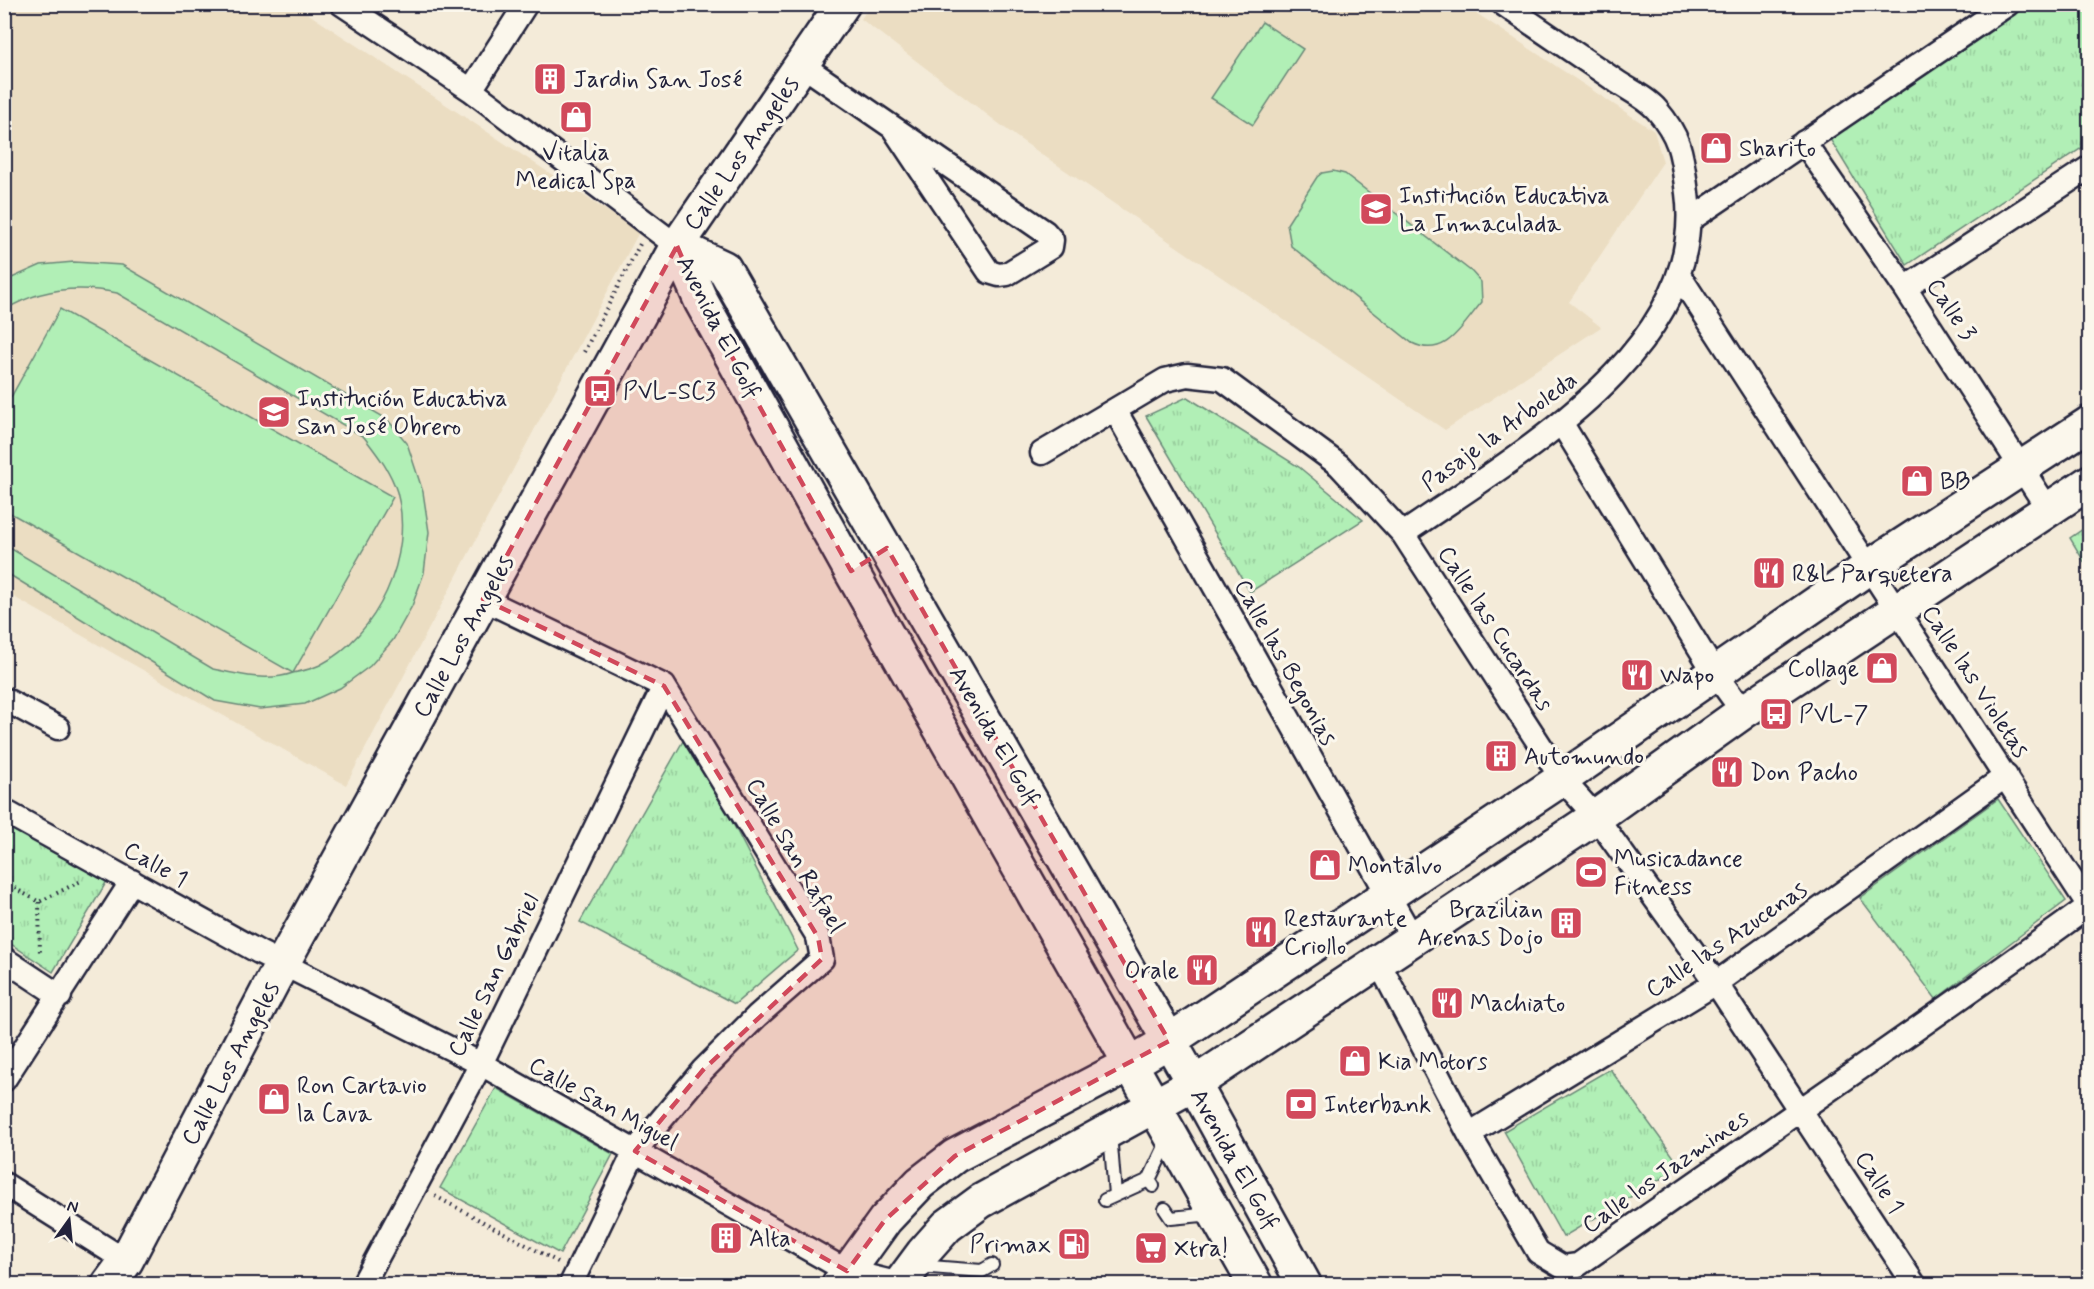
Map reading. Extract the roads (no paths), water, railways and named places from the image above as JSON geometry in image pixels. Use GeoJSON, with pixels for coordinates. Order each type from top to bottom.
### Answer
{"type":"FeatureCollection","features":[{"type":"Feature","properties":{"kind":"street"},"geometry":{"type":"LineString","coordinates":[[342,4],[471,90],[677,246]]}},
{"type":"Feature","properties":{"kind":"street"},"geometry":{"type":"LineString","coordinates":[[471,90],[526,4]]}},
{"type":"Feature","properties":{"kind":"street","name":"Calle Los Angeles"},"geometry":{"type":"LineString","coordinates":[[117,1273],[282,963],[677,246],[843,4]]}},
{"type":"Feature","properties":{"kind":"street","name":"Pasaje la Arboleda"},"geometry":{"type":"LineString","coordinates":[[1403,534],[1562,424],[1604,387],[1634,352],[1679,275],[1690,220],[1680,144],[1656,108],[1503,4]]}},
{"type":"Feature","properties":{"kind":"street"},"geometry":{"type":"LineString","coordinates":[[1690,220],[2008,4]]}},
{"type":"Feature","properties":{"kind":"street"},"geometry":{"type":"LineString","coordinates":[[802,65],[1045,232],[1052,240],[1051,247],[1007,274],[999,275],[989,272],[893,128]]}},
{"type":"Feature","properties":{"kind":"street","name":"Calle 3"},"geometry":{"type":"LineString","coordinates":[[1804,142],[1905,288],[2048,509]]}},
{"type":"Feature","properties":{"kind":"street"},"geometry":{"type":"LineString","coordinates":[[1905,288],[2090,167]]}},
{"type":"Feature","properties":{"kind":"street","name":"Avenida El Golf"},"geometry":{"type":"LineString","coordinates":[[677,246],[724,268],[1194,1084],[1304,1284]]}},
{"type":"Feature","properties":{"kind":"street","name":"Avenida El Golf"},"geometry":{"type":"LineString","coordinates":[[677,246],[701,301],[851,572],[1255,1284]]}},
{"type":"Feature","properties":{"kind":"street","name":"Calle las Violetas"},"geometry":{"type":"LineString","coordinates":[[1679,275],[2089,906]]}},
{"type":"Feature","properties":{"kind":"street","name":"Calle las Cucardas"},"geometry":{"type":"LineString","coordinates":[[1042,453],[1166,381],[1187,375],[1222,379],[1339,465],[1403,534],[1562,779],[1596,818],[1716,983],[1800,1108]]}},
{"type":"Feature","properties":{"kind":"street","name":"Calle las Begonias"},"geometry":{"type":"LineString","coordinates":[[1115,410],[1413,939]]}},
{"type":"Feature","properties":{"kind":"street"},"geometry":{"type":"LineString","coordinates":[[843,1278],[885,1220],[920,1183],[955,1156],[1169,1041],[1716,675],[1869,567],[2090,423]]}},
{"type":"Feature","properties":{"kind":"street"},"geometry":{"type":"LineString","coordinates":[[1562,424],[1716,675],[1743,712]]}},
{"type":"Feature","properties":{"kind":"street"},"geometry":{"type":"LineString","coordinates":[[905,1278],[947,1226],[981,1201],[1110,1131],[1164,1120],[1194,1084],[1596,818],[1743,712],[2090,482]]}},
{"type":"Feature","properties":{"kind":"street"},"geometry":{"type":"LineString","coordinates":[[851,572],[887,548]]}},
{"type":"Feature","properties":{"kind":"street"},"geometry":{"type":"LineString","coordinates":[[483,599],[664,686]]}},
{"type":"Feature","properties":{"kind":"street","name":"Calle San Gabriel"},"geometry":{"type":"LineString","coordinates":[[363,1284],[481,1064],[664,686]]}},
{"type":"Feature","properties":{"kind":"street","name":"Calle San Rafael"},"geometry":{"type":"LineString","coordinates":[[574,1279],[635,1151],[703,1070],[757,1016],[822,959],[818,937],[664,686]]}},
{"type":"Feature","properties":{"kind":"street"},"geometry":{"type":"LineString","coordinates":[[4,699],[58,728]]}},
{"type":"Feature","properties":{"kind":"street","name":"Calle las Azucenas"},"geometry":{"type":"LineString","coordinates":[[1469,1134],[1716,983],[2006,776]]}},
{"type":"Feature","properties":{"kind":"street","name":"Calle 1"},"geometry":{"type":"LineString","coordinates":[[4,811],[282,963]]}},
{"type":"Feature","properties":{"kind":"street"},"geometry":{"type":"LineString","coordinates":[[4,1080],[132,882]]}},
{"type":"Feature","properties":{"kind":"street","name":"Calle los Jazmines"},"geometry":{"type":"LineString","coordinates":[[1379,963],[1469,1134],[1538,1252],[1563,1267],[1578,1265],[1800,1108],[1919,1030],[2089,906]]}},
{"type":"Feature","properties":{"kind":"street"},"geometry":{"type":"LineString","coordinates":[[4,959],[60,996]]}},
{"type":"Feature","properties":{"kind":"street","name":"Calle San Miguel"},"geometry":{"type":"LineString","coordinates":[[282,963],[481,1064],[635,1151],[843,1278],[905,1278]]}},
{"type":"Feature","properties":{"kind":"street","name":"Calle 1"},"geometry":{"type":"LineString","coordinates":[[1800,1108],[1907,1282]]}},
{"type":"Feature","properties":{"kind":"street"},"geometry":{"type":"LineString","coordinates":[[4,1184],[117,1273]]}},
{"type":"Feature","properties":{"kind":"lane"},"geometry":{"type":"LineString","coordinates":[[1110,1131],[1110,1198],[1151,1183],[1164,1120]]}},
{"type":"Feature","properties":{"kind":"lane"},"geometry":{"type":"LineString","coordinates":[[1165,1209],[1171,1218],[1216,1213]]}},
{"type":"Feature","properties":{"kind":"lane"},"geometry":{"type":"LineString","coordinates":[[905,1278],[982,1271],[992,1265]]}},
{"type":"Feature","properties":{"kind":"place","name":"Jardin San José"},"geometry":{"type":"Point","coordinates":[550,79]}},
{"type":"Feature","properties":{"kind":"place","name":"Vitalia Medical Spa"},"geometry":{"type":"Point","coordinates":[576,117]}},
{"type":"Feature","properties":{"kind":"place","name":"Sharito"},"geometry":{"type":"Point","coordinates":[1716,148]}},
{"type":"Feature","properties":{"kind":"place","name":"Institución Educativa La Inmaculada"},"geometry":{"type":"Point","coordinates":[1376,209]}},
{"type":"Feature","properties":{"kind":"place","name":"PVL-SC3"},"geometry":{"type":"Point","coordinates":[600,391]}},
{"type":"Feature","properties":{"kind":"place","name":"Institución Educativa San José Obrero"},"geometry":{"type":"Point","coordinates":[274,412]}},
{"type":"Feature","properties":{"kind":"place","name":"BB"},"geometry":{"type":"Point","coordinates":[1917,481]}},
{"type":"Feature","properties":{"kind":"place","name":"R&L Parquetera"},"geometry":{"type":"Point","coordinates":[1769,573]}},
{"type":"Feature","properties":{"kind":"place","name":"Collage"},"geometry":{"type":"Point","coordinates":[1882,668]}},
{"type":"Feature","properties":{"kind":"place","name":"Wapo"},"geometry":{"type":"Point","coordinates":[1637,675]}},
{"type":"Feature","properties":{"kind":"place","name":"PVL-7"},"geometry":{"type":"Point","coordinates":[1776,714]}},
{"type":"Feature","properties":{"kind":"place","name":"Automundo"},"geometry":{"type":"Point","coordinates":[1501,756]}},
{"type":"Feature","properties":{"kind":"place","name":"Don Pacho"},"geometry":{"type":"Point","coordinates":[1727,772]}},
{"type":"Feature","properties":{"kind":"place","name":"Montalvo"},"geometry":{"type":"Point","coordinates":[1325,865]}},
{"type":"Feature","properties":{"kind":"place","name":"Musicadance Fitness"},"geometry":{"type":"Point","coordinates":[1591,872]}},
{"type":"Feature","properties":{"kind":"place","name":"Brazilian Arenas Dojo"},"geometry":{"type":"Point","coordinates":[1566,923]}},
{"type":"Feature","properties":{"kind":"place","name":"Restaurante Criollo"},"geometry":{"type":"Point","coordinates":[1261,932]}},
{"type":"Feature","properties":{"kind":"place","name":"Orale"},"geometry":{"type":"Point","coordinates":[1202,970]}},
{"type":"Feature","properties":{"kind":"place","name":"Machiato"},"geometry":{"type":"Point","coordinates":[1447,1003]}},
{"type":"Feature","properties":{"kind":"place","name":"Kia Motors"},"geometry":{"type":"Point","coordinates":[1355,1061]}},
{"type":"Feature","properties":{"kind":"place","name":"Ron Cartavio la Cava"},"geometry":{"type":"Point","coordinates":[274,1099]}},
{"type":"Feature","properties":{"kind":"place","name":"Interbank"},"geometry":{"type":"Point","coordinates":[1301,1104]}},
{"type":"Feature","properties":{"kind":"place","name":"Alta"},"geometry":{"type":"Point","coordinates":[726,1238]}},
{"type":"Feature","properties":{"kind":"place","name":"Primax"},"geometry":{"type":"Point","coordinates":[1074,1244]}},
{"type":"Feature","properties":{"kind":"place","name":"Xtra!"},"geometry":{"type":"Point","coordinates":[1151,1248]}}]}
